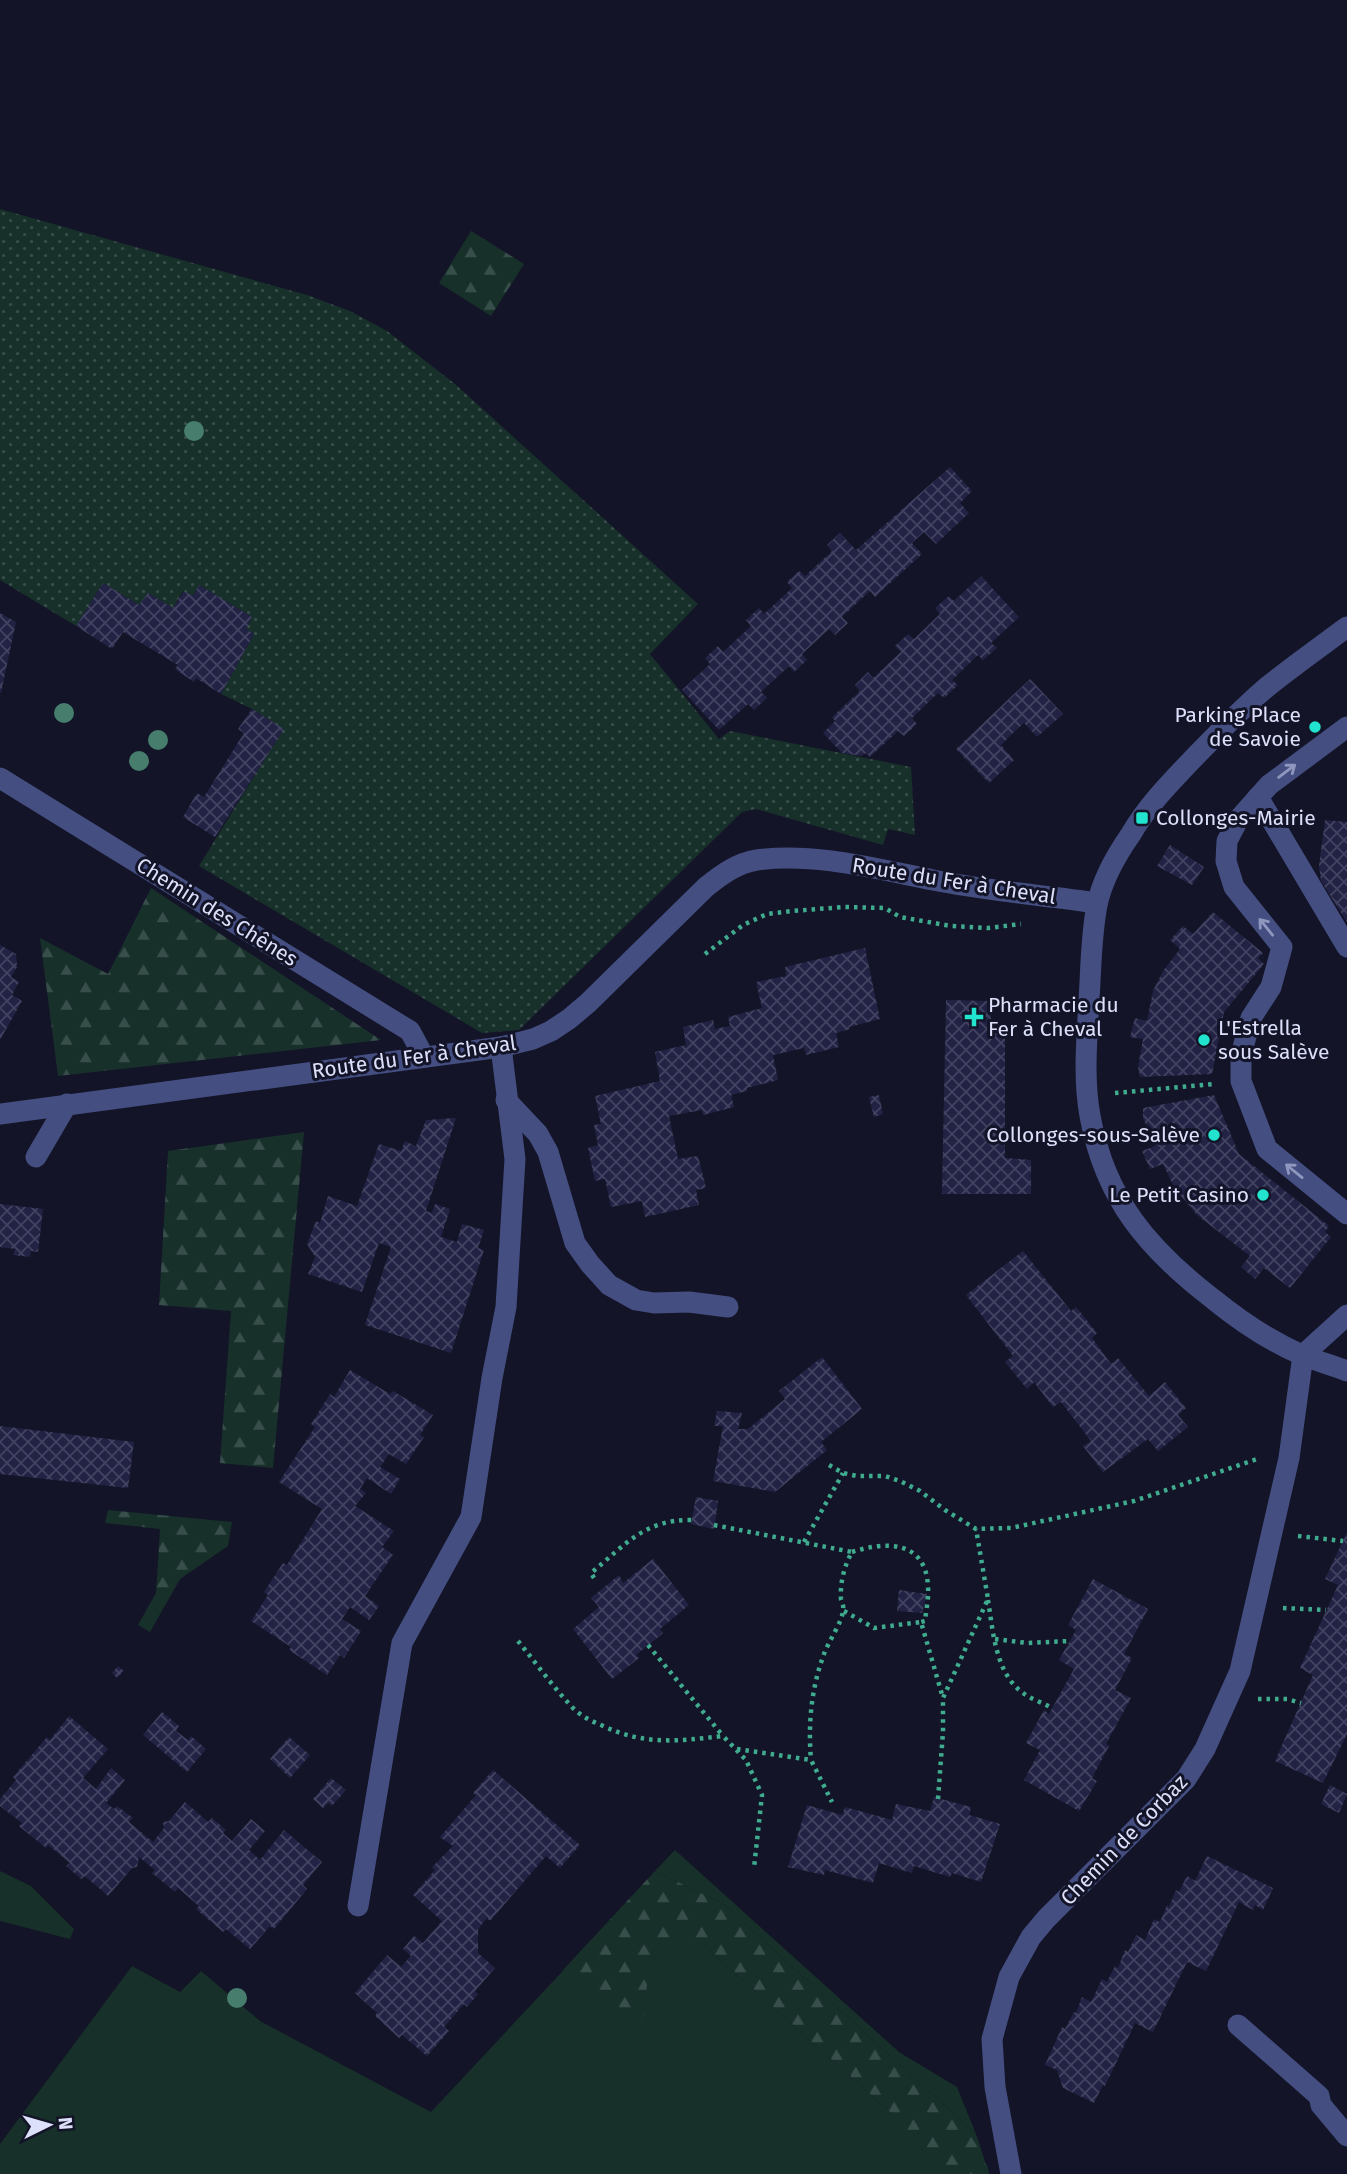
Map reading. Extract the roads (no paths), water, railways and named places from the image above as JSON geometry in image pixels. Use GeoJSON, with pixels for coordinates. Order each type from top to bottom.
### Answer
{"type":"FeatureCollection","features":[{"type":"Feature","properties":{"kind":"street"},"geometry":{"type":"LineString","coordinates":[[1347,626],[1266,688],[1229,722],[1166,787],[1131,833],[1097,903],[1088,1017],[1087,1096],[1093,1130],[1109,1181],[1150,1244],[1186,1279],[1261,1334],[1303,1356],[1347,1371]]}},
{"type":"Feature","properties":{"kind":"street"},"geometry":{"type":"LineString","coordinates":[[1347,727],[1269,785],[1258,797],[1238,820],[1227,841],[1226,861],[1234,887],[1282,947],[1284,961],[1271,988],[1251,1018],[1241,1055],[1241,1081],[1267,1149],[1347,1214]]}},
{"type":"Feature","properties":{"kind":"street","name":"Chemin des Chênes"},"geometry":{"type":"LineString","coordinates":[[0,778],[410,1031],[424,1057]]}},
{"type":"Feature","properties":{"kind":"street"},"geometry":{"type":"LineString","coordinates":[[1258,797],[1347,947]]}},
{"type":"Feature","properties":{"kind":"street","name":"Route du Fer à Cheval"},"geometry":{"type":"LineString","coordinates":[[0,1114],[501,1047],[533,1039],[551,1031],[588,1003],[706,887],[723,874],[755,860],[803,858],[1097,903]]}},
{"type":"Feature","properties":{"kind":"street"},"geometry":{"type":"LineString","coordinates":[[358,1906],[402,1643],[471,1517],[492,1378],[506,1307],[515,1159],[501,1047]]}},
{"type":"Feature","properties":{"kind":"street"},"geometry":{"type":"LineString","coordinates":[[506,1100],[538,1134],[548,1152],[575,1243],[609,1285],[636,1300],[728,1307]]}},
{"type":"Feature","properties":{"kind":"street"},"geometry":{"type":"LineString","coordinates":[[36,1157],[66,1104]]}},
{"type":"Feature","properties":{"kind":"street"},"geometry":{"type":"LineString","coordinates":[[1303,1356],[1347,1315]]}},
{"type":"Feature","properties":{"kind":"street","name":"Chemin de Corbaz"},"geometry":{"type":"LineString","coordinates":[[1012,2174],[995,2087],[992,2039],[1009,1977],[1031,1937],[1046,1919],[1189,1775],[1205,1749],[1240,1671],[1289,1458],[1303,1356]]}},
{"type":"Feature","properties":{"kind":"street"},"geometry":{"type":"LineString","coordinates":[[1238,2025],[1319,2096],[1321,2105],[1347,2136]]}},
{"type":"Feature","properties":{"kind":"place","name":"Parking Place de Savoie"},"geometry":{"type":"Point","coordinates":[1315,727]}},
{"type":"Feature","properties":{"kind":"place","name":"Collonges-Mairie"},"geometry":{"type":"Point","coordinates":[1142,818]}},
{"type":"Feature","properties":{"kind":"place","name":"Pharmacie du Fer à Cheval"},"geometry":{"type":"Point","coordinates":[974,1017]}},
{"type":"Feature","properties":{"kind":"place","name":"L'Estrella sous Salève"},"geometry":{"type":"Point","coordinates":[1204,1040]}},
{"type":"Feature","properties":{"kind":"place","name":"Collonges-sous-Salève"},"geometry":{"type":"Point","coordinates":[1214,1135]}},
{"type":"Feature","properties":{"kind":"place","name":"Le Petit Casino"},"geometry":{"type":"Point","coordinates":[1263,1195]}}]}
